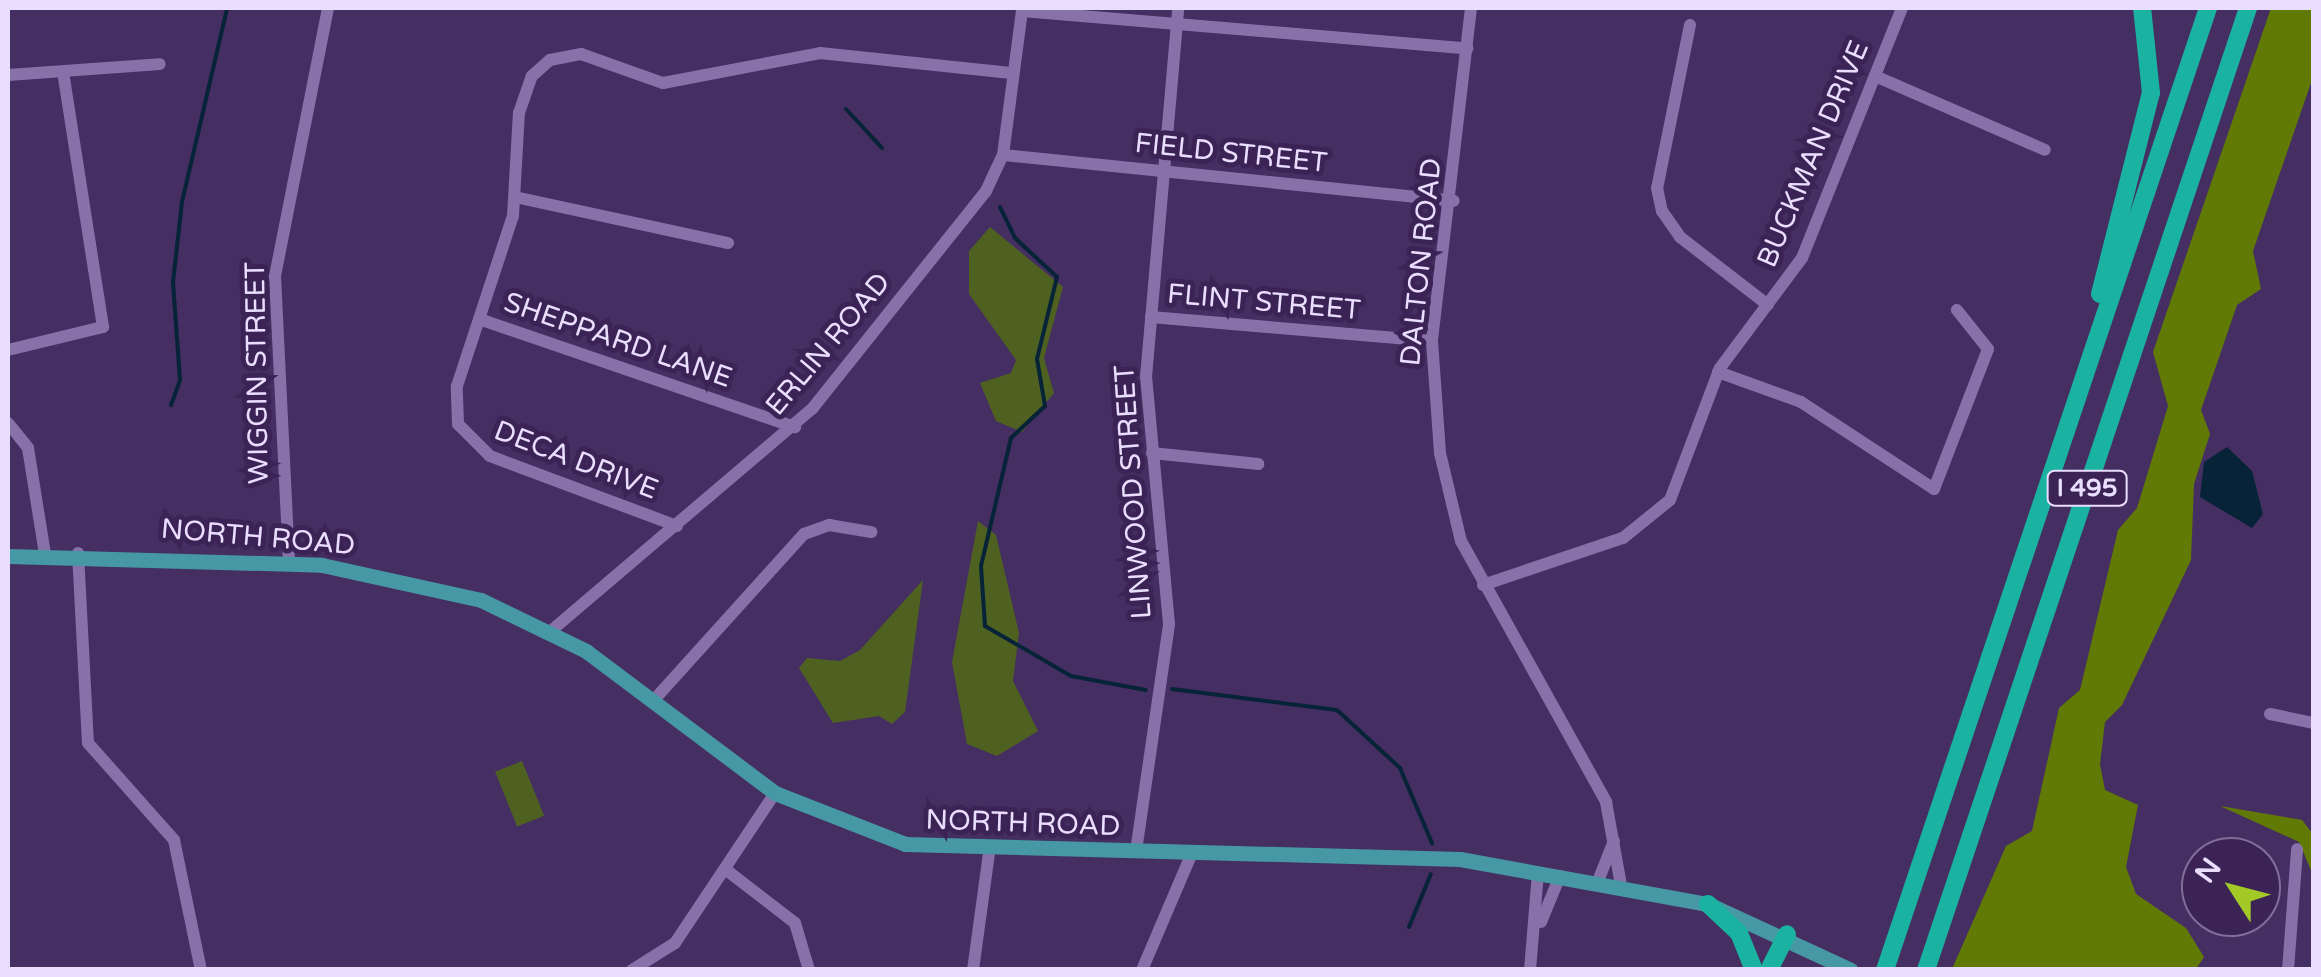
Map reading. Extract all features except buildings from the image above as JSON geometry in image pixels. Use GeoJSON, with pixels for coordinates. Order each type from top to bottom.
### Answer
{"type":"FeatureCollection","features":[{"type":"Feature","properties":{"kind":"highway"},"geometry":{"type":"LineString","coordinates":[[2044,494],[2151,94],[2142,8]]}},
{"type":"Feature","properties":{"kind":"highway","name":"I 495"},"geometry":{"type":"LineString","coordinates":[[1886,970],[2208,8]]}},
{"type":"Feature","properties":{"kind":"highway","name":"I 495"},"geometry":{"type":"LineString","coordinates":[[1926,970],[2248,8]]}},
{"type":"Feature","properties":{"kind":"highway"},"geometry":{"type":"LineString","coordinates":[[1708,904],[1739,932],[1754,970]]}},
{"type":"Feature","properties":{"kind":"highway"},"geometry":{"type":"LineString","coordinates":[[1769,970],[1787,934]]}},
{"type":"Feature","properties":{"kind":"main road","name":"NORTH ROAD"},"geometry":{"type":"LineString","coordinates":[[8,556],[78,553],[288,562],[437,586],[552,630],[775,793],[879,838],[988,853],[1136,851],[1410,856],[1538,872],[1708,904],[1787,934],[1851,970]]}},
{"type":"Feature","properties":{"kind":"street","name":"WIGGIN STREET"},"geometry":{"type":"LineString","coordinates":[[288,562],[276,276],[328,8]]}},
{"type":"Feature","properties":{"kind":"street","name":"ERLIN ROAD"},"geometry":{"type":"LineString","coordinates":[[552,630],[794,427],[977,204],[1003,155],[1016,20],[1026,8],[1176,23]]}},
{"type":"Feature","properties":{"kind":"street","name":"LINWOOD STREET"},"geometry":{"type":"LineString","coordinates":[[1136,851],[1169,624],[1152,454],[1151,317],[1178,8]]}},
{"type":"Feature","properties":{"kind":"street","name":"DALTON ROAD"},"geometry":{"type":"LineString","coordinates":[[1472,8],[1454,201],[1432,342],[1449,502],[1482,585],[1586,757],[1614,841],[1621,885]]}},
{"type":"Feature","properties":{"kind":"street","name":"BUCKMAN DRIVE"},"geometry":{"type":"LineString","coordinates":[[1482,585],[1650,522],[1683,481],[1718,372],[1802,258],[1902,8]]}},
{"type":"Feature","properties":{"kind":"street"},"geometry":{"type":"LineString","coordinates":[[1176,23],[1467,48]]}},
{"type":"Feature","properties":{"kind":"street"},"geometry":{"type":"LineString","coordinates":[[1690,25],[1656,188],[1662,211],[1680,236],[1768,305]]}},
{"type":"Feature","properties":{"kind":"street"},"geometry":{"type":"LineString","coordinates":[[482,320],[516,197],[521,100],[559,56],[592,56],[662,83],[820,53],[1011,72]]}},
{"type":"Feature","properties":{"kind":"street"},"geometry":{"type":"LineString","coordinates":[[8,74],[63,74],[160,64]]}},
{"type":"Feature","properties":{"kind":"street"},"geometry":{"type":"LineString","coordinates":[[8,350],[103,327],[63,74]]}},
{"type":"Feature","properties":{"kind":"street"},"geometry":{"type":"LineString","coordinates":[[1875,76],[2045,150]]}},
{"type":"Feature","properties":{"kind":"street","name":"FIELD STREET"},"geometry":{"type":"LineString","coordinates":[[1003,155],[1454,201]]}},
{"type":"Feature","properties":{"kind":"street"},"geometry":{"type":"LineString","coordinates":[[516,197],[728,244]]}},
{"type":"Feature","properties":{"kind":"street"},"geometry":{"type":"LineString","coordinates":[[1718,372],[1801,402],[1934,489],[1987,358],[1986,338],[1956,310]]}},
{"type":"Feature","properties":{"kind":"street","name":"FLINT STREET"},"geometry":{"type":"LineString","coordinates":[[1151,317],[1432,342]]}},
{"type":"Feature","properties":{"kind":"street","name":"SHEPPARD LANE"},"geometry":{"type":"LineString","coordinates":[[482,320],[794,427]]}},
{"type":"Feature","properties":{"kind":"street","name":"DECA DRIVE"},"geometry":{"type":"LineString","coordinates":[[482,320],[455,396],[468,441],[677,526]]}},
{"type":"Feature","properties":{"kind":"street"},"geometry":{"type":"LineString","coordinates":[[8,423],[28,448],[45,554]]}},
{"type":"Feature","properties":{"kind":"street"},"geometry":{"type":"LineString","coordinates":[[1152,454],[1258,464]]}},
{"type":"Feature","properties":{"kind":"street"},"geometry":{"type":"LineString","coordinates":[[653,702],[804,534],[829,525],[870,532]]}},
{"type":"Feature","properties":{"kind":"street"},"geometry":{"type":"LineString","coordinates":[[78,553],[88,743],[174,840],[200,970]]}},
{"type":"Feature","properties":{"kind":"street"},"geometry":{"type":"LineString","coordinates":[[2270,714],[2314,722]]}},
{"type":"Feature","properties":{"kind":"street"},"geometry":{"type":"LineString","coordinates":[[632,970],[675,943],[775,793]]}},
{"type":"Feature","properties":{"kind":"street"},"geometry":{"type":"LineString","coordinates":[[1598,881],[1614,841]]}},
{"type":"Feature","properties":{"kind":"street"},"geometry":{"type":"LineString","coordinates":[[2288,970],[2296,849]]}},
{"type":"Feature","properties":{"kind":"street"},"geometry":{"type":"LineString","coordinates":[[973,970],[988,853]]}},
{"type":"Feature","properties":{"kind":"street"},"geometry":{"type":"LineString","coordinates":[[1142,970],[1191,855]]}},
{"type":"Feature","properties":{"kind":"street"},"geometry":{"type":"LineString","coordinates":[[725,870],[796,923],[808,970]]}},
{"type":"Feature","properties":{"kind":"street"},"geometry":{"type":"LineString","coordinates":[[1530,970],[1538,929],[1538,872]]}},
{"type":"Feature","properties":{"kind":"street"},"geometry":{"type":"LineString","coordinates":[[1538,929],[1560,876]]}},
{"type":"Feature","properties":{"kind":"green space"},"geometry":{"type":"Polygon","coordinates":[[[2271,8],[2313,8],[2313,77],[2253,251],[2261,289],[2237,305],[2201,410],[2210,434],[2194,484],[2191,560],[2122,705],[2105,722],[2100,764],[2105,790],[2138,805],[2126,867],[2136,894],[2181,925],[2181,937],[2192,937],[2204,957],[2196,969],[1952,969],[2006,846],[2032,831],[2059,708],[2080,690],[2118,530],[2137,508],[2168,406],[2153,352],[2271,8]]]}},
{"type":"Feature","properties":{"kind":"green space"},"geometry":{"type":"Polygon","coordinates":[[[990,227],[1063,287],[1044,358],[1054,393],[1022,432],[996,421],[980,383],[1011,373],[1016,360],[969,294],[969,251],[990,227]]]}},
{"type":"Feature","properties":{"kind":"green space"},"geometry":{"type":"Polygon","coordinates":[[[978,521],[996,535],[1019,633],[1013,681],[1038,731],[997,756],[967,744],[952,662],[978,521]]]}},
{"type":"Feature","properties":{"kind":"green space"},"geometry":{"type":"Polygon","coordinates":[[[923,580],[905,712],[892,724],[879,716],[833,723],[799,668],[807,658],[840,661],[860,650],[923,580]]]}},
{"type":"Feature","properties":{"kind":"green space"},"geometry":{"type":"Polygon","coordinates":[[[522,761],[544,816],[517,827],[495,772],[522,761]]]}},
{"type":"Feature","properties":{"kind":"green space"},"geometry":{"type":"Polygon","coordinates":[[[2220,806],[2302,820],[2313,834],[2313,875],[2299,842],[2220,806]]]}},
{"type":"Feature","properties":{"kind":"water"},"geometry":{"type":"Polygon","coordinates":[[[2227,447],[2252,471],[2263,514],[2252,528],[2200,497],[2204,462],[2227,447]]]}},
{"type":"Feature","properties":{"kind":"waterway"},"geometry":{"type":"LineString","coordinates":[[171,405],[180,380],[173,282],[182,202],[227,8]]}},
{"type":"Feature","properties":{"kind":"waterway"},"geometry":{"type":"LineString","coordinates":[[846,109],[882,148]]}},
{"type":"Feature","properties":{"kind":"waterway"},"geometry":{"type":"LineString","coordinates":[[1000,207],[1015,238],[1057,277],[1037,359],[1045,406],[1011,438],[981,566],[985,626],[1071,676],[1146,690]]}},
{"type":"Feature","properties":{"kind":"waterway"},"geometry":{"type":"LineString","coordinates":[[1172,689],[1337,710],[1400,768],[1432,843]]}},
{"type":"Feature","properties":{"kind":"waterway"},"geometry":{"type":"LineString","coordinates":[[1409,927],[1431,874]]}}]}
